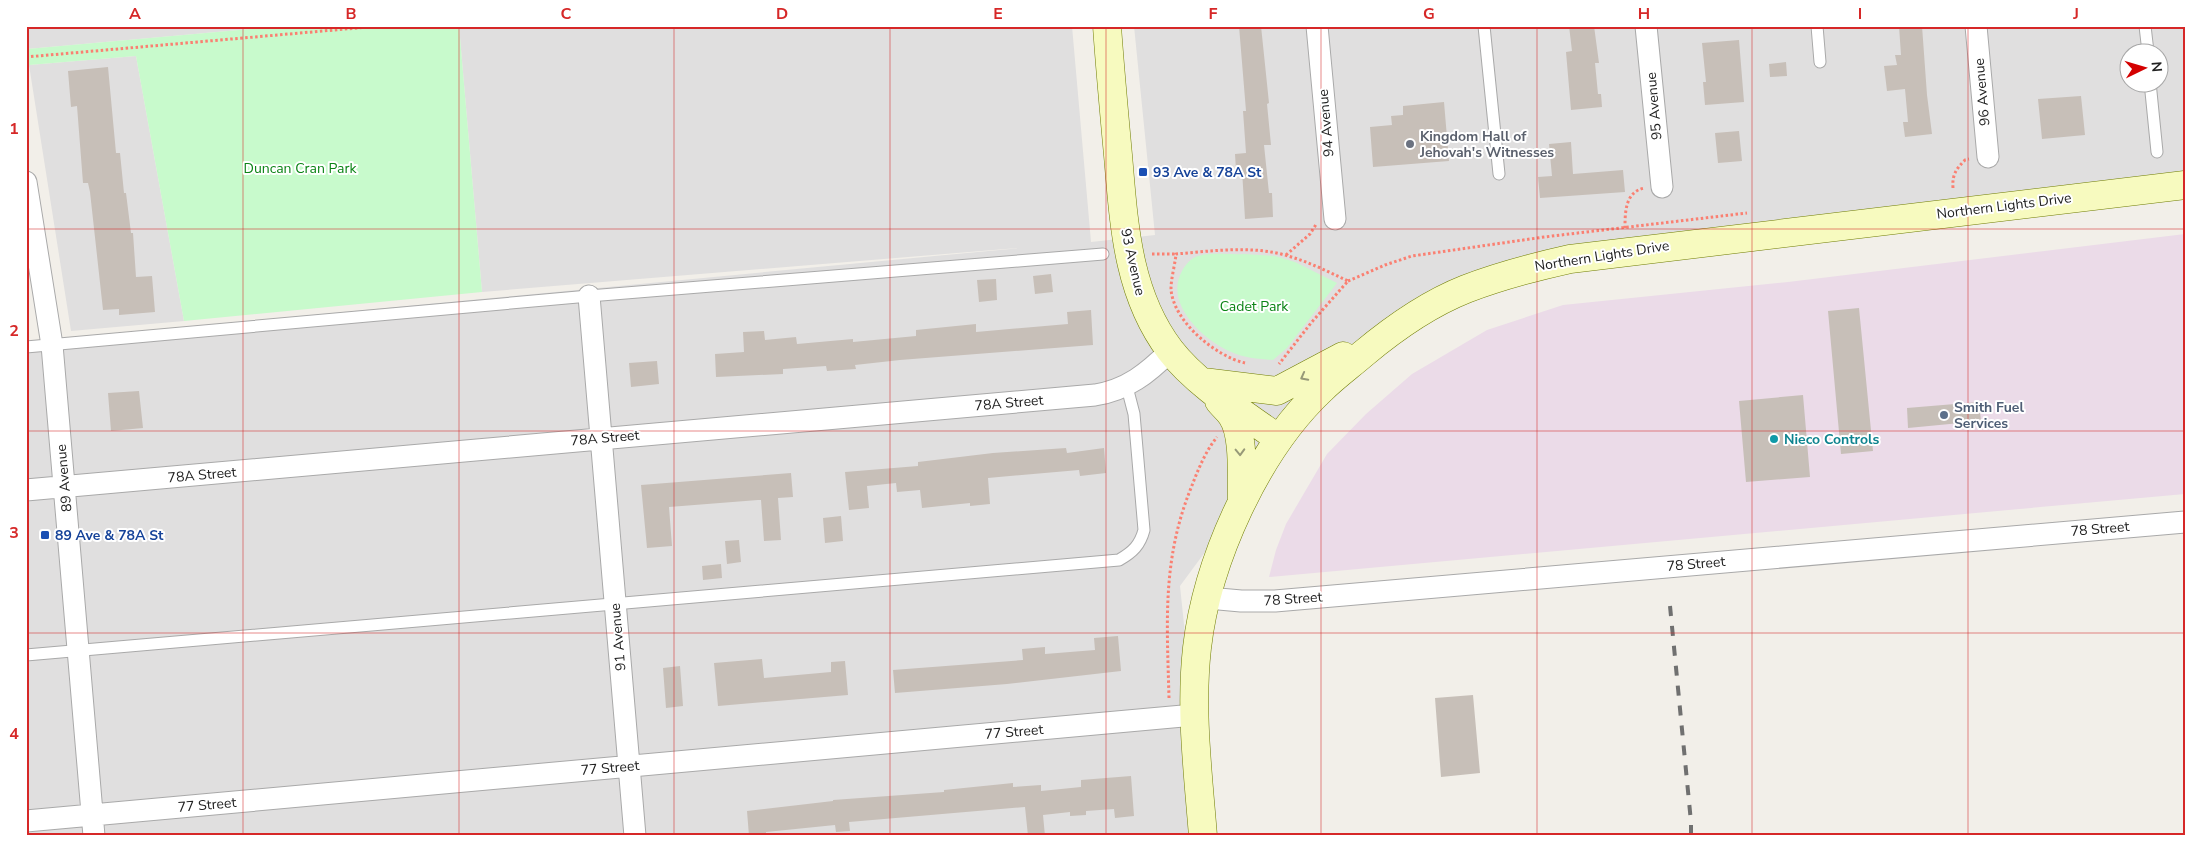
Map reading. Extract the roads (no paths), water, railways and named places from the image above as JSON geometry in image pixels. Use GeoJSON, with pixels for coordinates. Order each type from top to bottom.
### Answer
{"type":"FeatureCollection","features":[{"type":"Feature","properties":{"kind":"main road","name":"93 Avenue"},"geometry":{"type":"LineString","coordinates":[[1107,26],[1122,208],[1129,254],[1142,303],[1170,351],[1186,369],[1279,439]]}},
{"type":"Feature","properties":{"kind":"main road","name":"Northern Lights Drive"},"geometry":{"type":"LineString","coordinates":[[1203,836],[1194,716],[1197,646],[1208,598],[1228,532],[1242,502],[1279,439],[1321,390],[1393,330],[1465,290],[1523,269],[1570,259],[2185,185]]}},
{"type":"Feature","properties":{"kind":"main road"},"geometry":{"type":"LineString","coordinates":[[1201,381],[1277,391],[1393,330]]}},
{"type":"Feature","properties":{"kind":"main road"},"geometry":{"type":"LineString","coordinates":[[1201,381],[1232,416],[1237,427],[1240,443],[1242,502]]}},
{"type":"Feature","properties":{"kind":"street","name":"94 Avenue"},"geometry":{"type":"LineString","coordinates":[[1317,26],[1335,219]]}},
{"type":"Feature","properties":{"kind":"street","name":"95 Avenue"},"geometry":{"type":"LineString","coordinates":[[1646,26],[1662,187]]}},
{"type":"Feature","properties":{"kind":"street","name":"96 Avenue"},"geometry":{"type":"LineString","coordinates":[[1976,26],[1988,157]]}},
{"type":"Feature","properties":{"kind":"street","name":"89 Avenue"},"geometry":{"type":"LineString","coordinates":[[27,196],[52,346],[93,825]]}},
{"type":"Feature","properties":{"kind":"street","name":"91 Avenue"},"geometry":{"type":"LineString","coordinates":[[589,296],[635,836]]}},
{"type":"Feature","properties":{"kind":"street","name":"78A Street"},"geometry":{"type":"LineString","coordinates":[[26,490],[1095,395],[1111,393],[1127,387],[1152,370],[1170,351]]}},
{"type":"Feature","properties":{"kind":"street","name":"78 Street"},"geometry":{"type":"LineString","coordinates":[[1208,598],[1241,601],[1275,601],[2185,522]]}},
{"type":"Feature","properties":{"kind":"street","name":"77 Street"},"geometry":{"type":"LineString","coordinates":[[26,821],[93,825],[629,766],[1194,716]]}},
{"type":"Feature","properties":{"kind":"lane"},"geometry":{"type":"LineString","coordinates":[[1484,26],[1499,174]]}},
{"type":"Feature","properties":{"kind":"lane"},"geometry":{"type":"LineString","coordinates":[[1816,26],[1820,62]]}},
{"type":"Feature","properties":{"kind":"lane"},"geometry":{"type":"LineString","coordinates":[[2145,26],[2147,42]]}},
{"type":"Feature","properties":{"kind":"lane"},"geometry":{"type":"LineString","coordinates":[[2151,92],[2157,152]]}},
{"type":"Feature","properties":{"kind":"lane"},"geometry":{"type":"LineString","coordinates":[[26,347],[589,296],[1103,254]]}},
{"type":"Feature","properties":{"kind":"lane"},"geometry":{"type":"LineString","coordinates":[[26,655],[1119,560],[1132,553],[1140,544],[1144,530],[1134,414],[1127,387]]}},
{"type":"Feature","properties":{"kind":"railway"},"geometry":{"type":"LineString","coordinates":[[1670,606],[1691,836]]}},
{"type":"Feature","properties":{"kind":"place","name":"Kingdom Hall of Jehovah's Witnesses"},"geometry":{"type":"Point","coordinates":[1410,144]}},
{"type":"Feature","properties":{"kind":"place","name":"93 Ave & 78A St"},"geometry":{"type":"Point","coordinates":[1143,172]}},
{"type":"Feature","properties":{"kind":"place","name":"Smith Fuel Services"},"geometry":{"type":"Point","coordinates":[1944,415]}},
{"type":"Feature","properties":{"kind":"place","name":"Nieco Controls"},"geometry":{"type":"Point","coordinates":[1774,439]}},
{"type":"Feature","properties":{"kind":"place","name":"89 Ave & 78A St"},"geometry":{"type":"Point","coordinates":[45,535]}},
{"type":"Feature","properties":{"kind":"park label","name":"Duncan Cran Park"},"geometry":{"type":"Point","coordinates":[300,168]}},
{"type":"Feature","properties":{"kind":"park label","name":"Cadet Park"},"geometry":{"type":"Point","coordinates":[1254,306]}}]}
